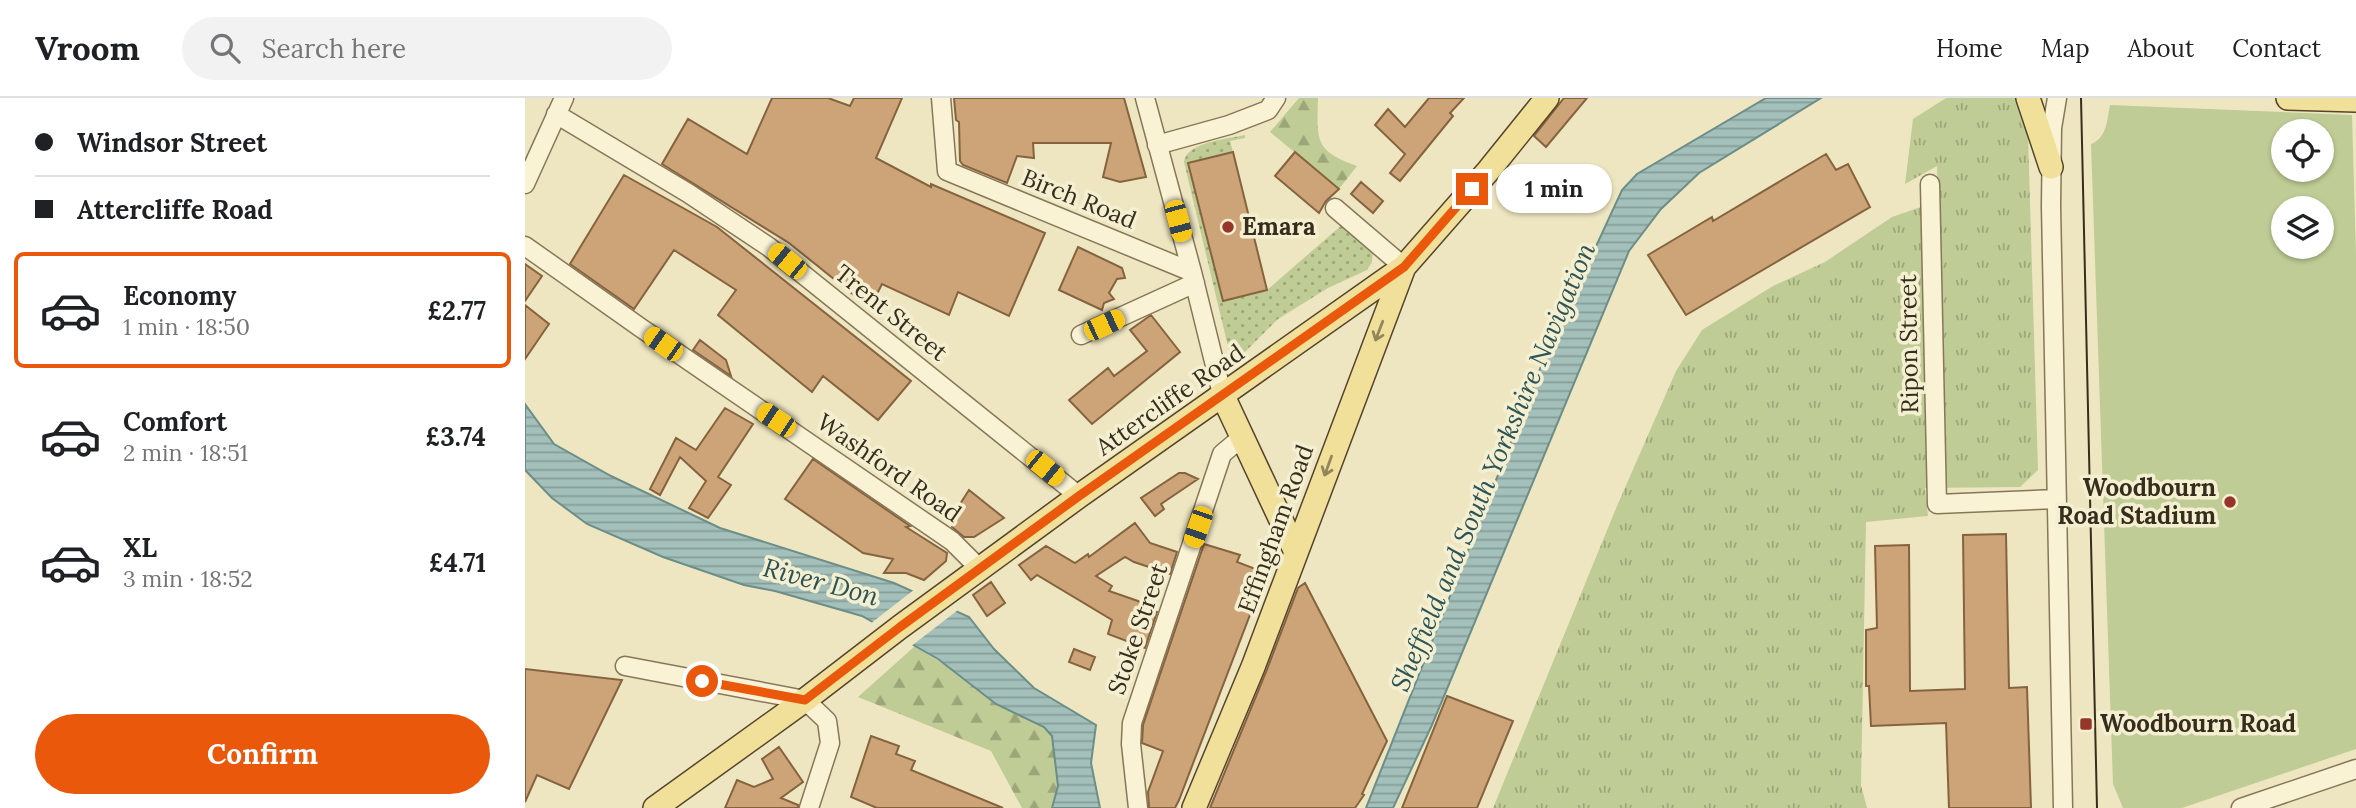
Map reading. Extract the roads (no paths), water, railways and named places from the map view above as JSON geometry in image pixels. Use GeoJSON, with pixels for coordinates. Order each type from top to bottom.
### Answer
{"type":"FeatureCollection","features":[{"type":"Feature","properties":{"kind":"main road","name":"Attercliffe Road"},"geometry":{"type":"LineString","coordinates":[[655,808],[1079,496],[1404,267],[1489,170],[1547,98]]}},
{"type":"Feature","properties":{"kind":"main road"},"geometry":{"type":"LineString","coordinates":[[2028,98],[2051,167]]}},
{"type":"Feature","properties":{"kind":"main road"},"geometry":{"type":"LineString","coordinates":[[2288,98],[2346,99]]}},
{"type":"Feature","properties":{"kind":"main road","name":"Effingham Road"},"geometry":{"type":"LineString","coordinates":[[1194,808],[1253,667],[1404,267]]}},
{"type":"Feature","properties":{"kind":"main road"},"geometry":{"type":"LineString","coordinates":[[1222,394],[1296,552]]}},
{"type":"Feature","properties":{"kind":"main road"},"geometry":{"type":"LineString","coordinates":[[1276,512],[1291,511],[1315,502]]}},
{"type":"Feature","properties":{"kind":"street","name":"Birch Road"},"geometry":{"type":"LineString","coordinates":[[941,98],[947,171],[1194,278]]}},
{"type":"Feature","properties":{"kind":"street"},"geometry":{"type":"LineString","coordinates":[[1145,98],[1194,278],[1222,394]]}},
{"type":"Feature","properties":{"kind":"street"},"geometry":{"type":"LineString","coordinates":[[1157,145],[1229,125],[1268,110],[1276,98]]}},
{"type":"Feature","properties":{"kind":"street"},"geometry":{"type":"LineString","coordinates":[[2057,98],[2052,128],[2051,167],[2063,808]]}},
{"type":"Feature","properties":{"kind":"street"},"geometry":{"type":"LineString","coordinates":[[525,184],[560,106]]}},
{"type":"Feature","properties":{"kind":"street","name":"Trent Street"},"geometry":{"type":"LineString","coordinates":[[560,106],[769,247],[1079,496]]}},
{"type":"Feature","properties":{"kind":"street","name":"Ripon Street"},"geometry":{"type":"LineString","coordinates":[[1930,184],[1937,504],[2057,499]]}},
{"type":"Feature","properties":{"kind":"street"},"geometry":{"type":"LineString","coordinates":[[1335,208],[1404,267]]}},
{"type":"Feature","properties":{"kind":"street","name":"Washford Road"},"geometry":{"type":"LineString","coordinates":[[525,246],[952,541],[980,569]]}},
{"type":"Feature","properties":{"kind":"street"},"geometry":{"type":"LineString","coordinates":[[1081,335],[1194,278]]}},
{"type":"Feature","properties":{"kind":"street","name":"Stoke Street"},"geometry":{"type":"LineString","coordinates":[[1138,808],[1131,744],[1132,723],[1221,454],[1241,438]]}},
{"type":"Feature","properties":{"kind":"street"},"geometry":{"type":"LineString","coordinates":[[625,666],[805,700],[827,721],[831,743],[809,808]]}},
{"type":"Feature","properties":{"kind":"street"},"geometry":{"type":"LineString","coordinates":[[2241,808],[2356,769]]}},
{"type":"Feature","properties":{"kind":"water"},"geometry":{"type":"Polygon","coordinates":[[[1766,98],[1821,98],[1699,173],[1661,209],[1629,251],[1432,725],[1393,808],[1366,808],[1544,359],[1622,190],[1637,174],[1766,98]]]}},
{"type":"Feature","properties":{"kind":"water","name":"River Don"},"geometry":{"type":"Polygon","coordinates":[[[525,404],[554,444],[611,476],[720,528],[894,583],[969,617],[994,649],[1034,688],[1096,725],[1091,763],[1100,808],[1052,808],[1058,786],[1052,736],[1044,727],[996,704],[938,659],[862,616],[744,585],[663,557],[587,524],[552,498],[525,470],[525,404]]]}},
{"type":"Feature","properties":{"kind":"tram line"},"geometry":{"type":"LineString","coordinates":[[2081,98],[2097,808]]}},
{"type":"Feature","properties":{"kind":"place","name":"Emara"},"geometry":{"type":"Point","coordinates":[1228,227]}},
{"type":"Feature","properties":{"kind":"place","name":"Woodbourn Road Stadium"},"geometry":{"type":"Point","coordinates":[2230,502]}},
{"type":"Feature","properties":{"kind":"place","name":"Woodbourn Road"},"geometry":{"type":"Point","coordinates":[2086,724]}},
{"type":"Feature","properties":{"kind":"water label","name":"Sheffield and South Yorkshire Navigation"},"geometry":{"type":"Point","coordinates":[1493,467]}}]}
